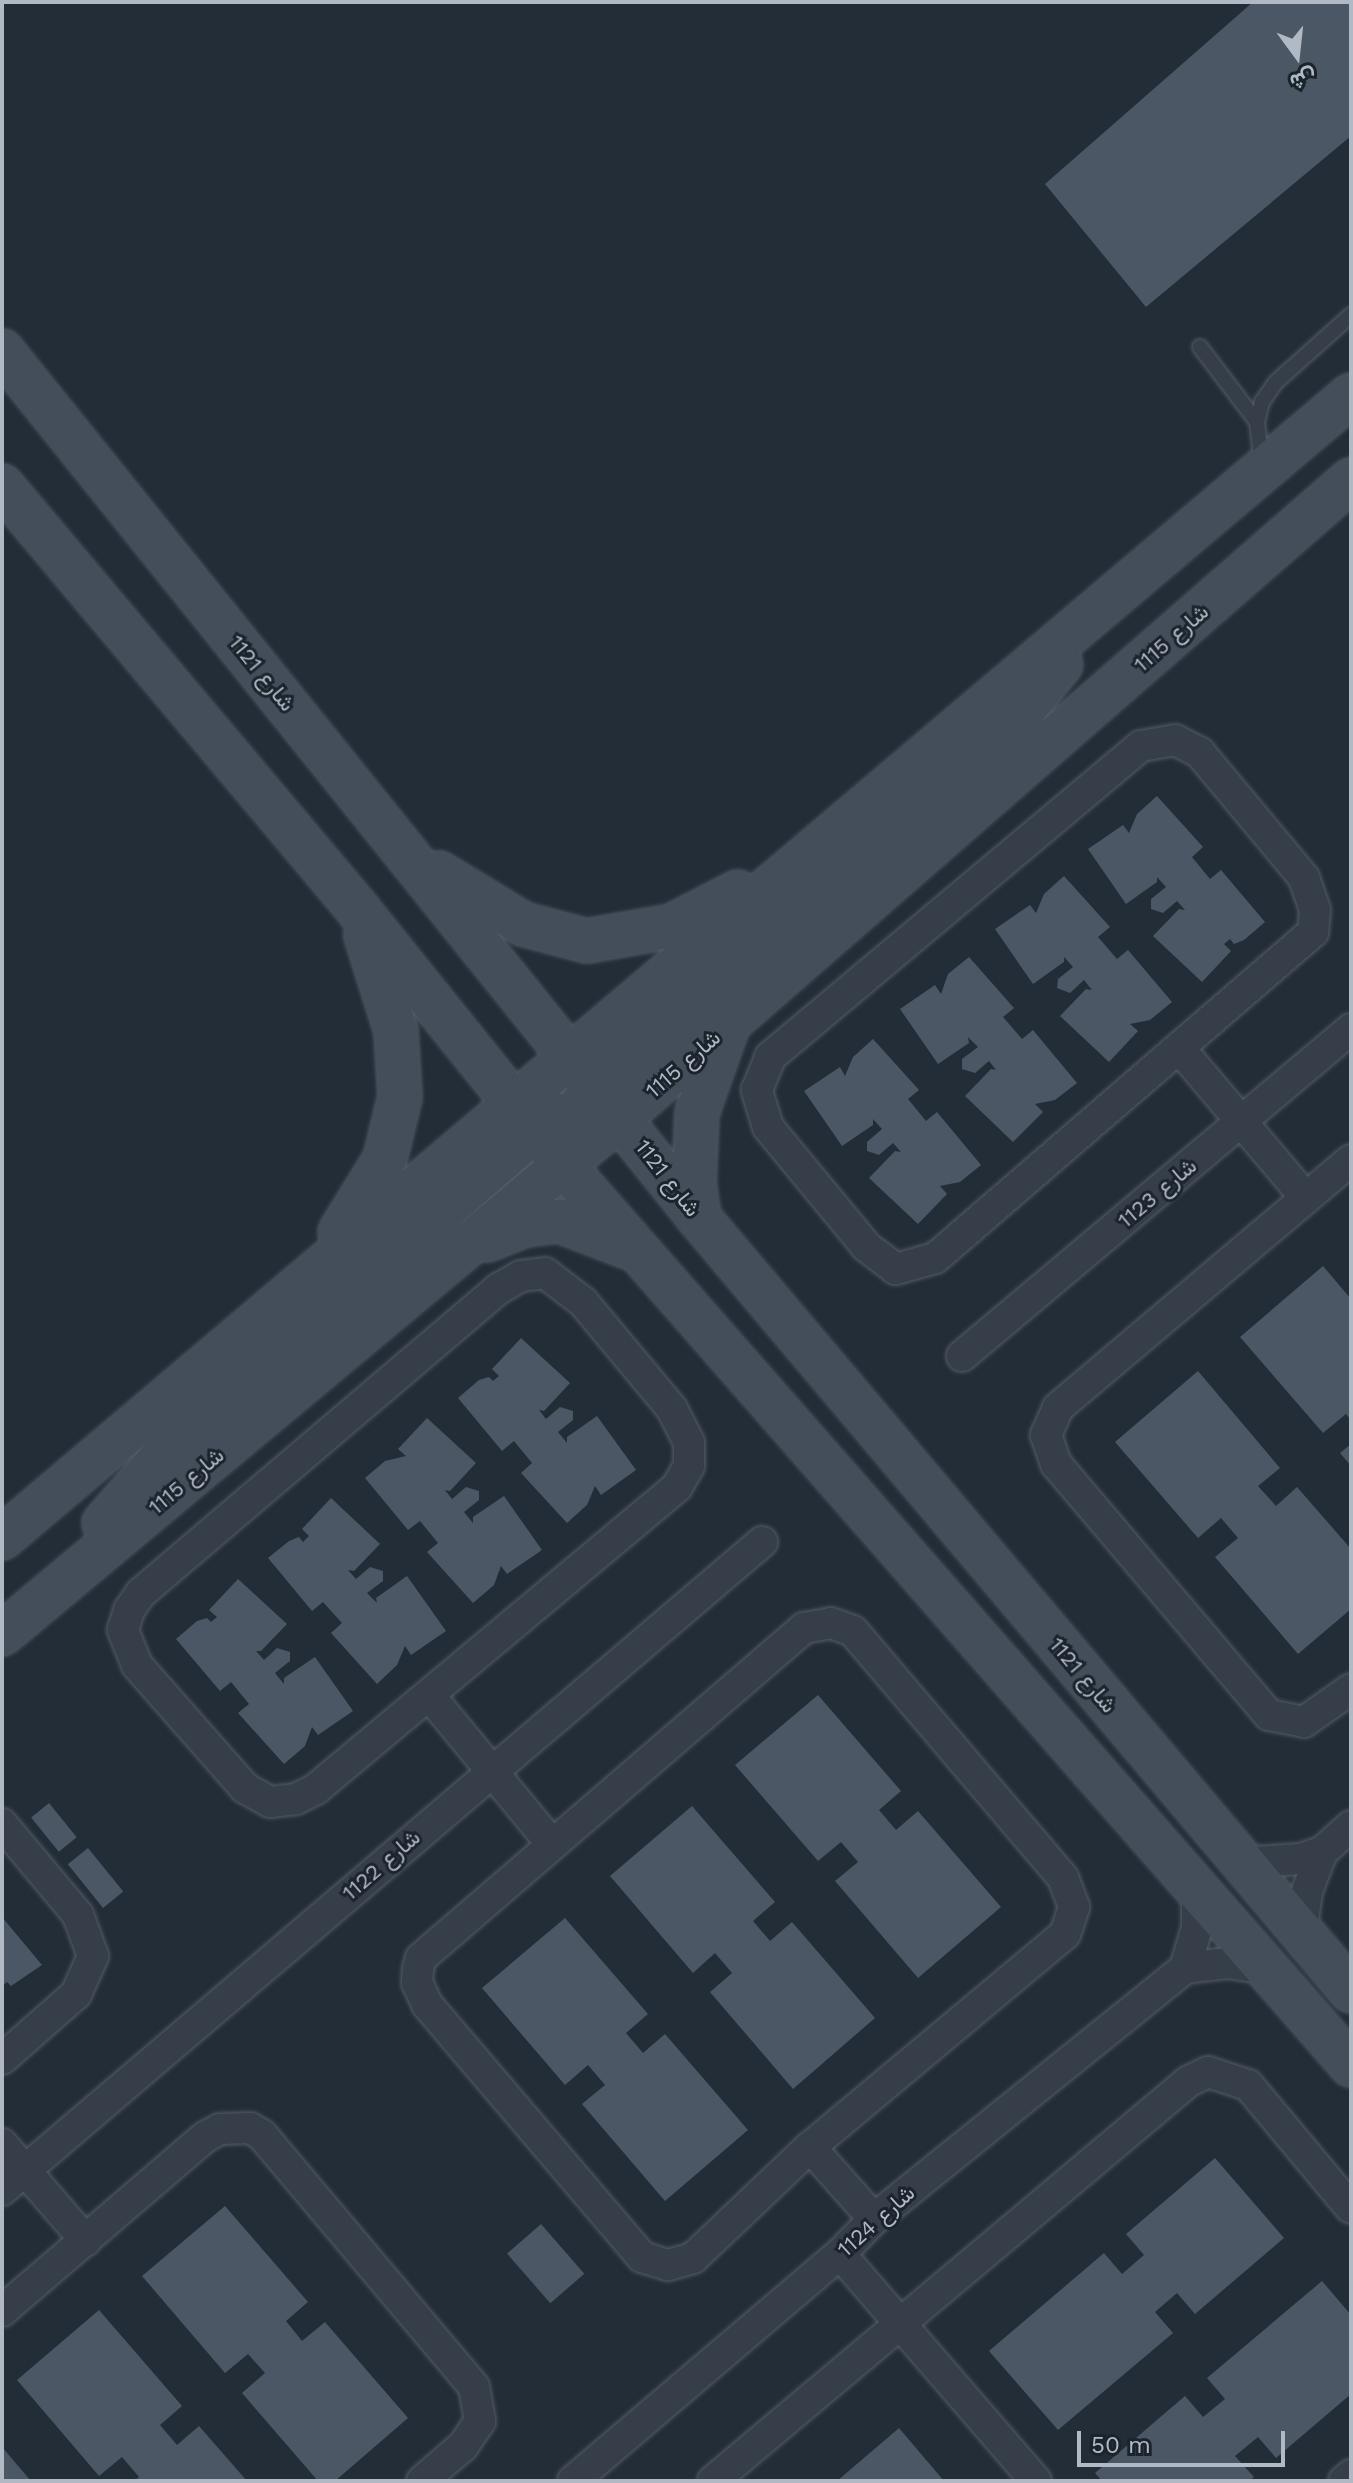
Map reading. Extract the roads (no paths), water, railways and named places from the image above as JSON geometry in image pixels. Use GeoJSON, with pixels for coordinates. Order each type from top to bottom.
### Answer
{"type":"FeatureCollection","features":[{"type":"Feature","properties":{"kind":"street","name":"شارع 1121"},"geometry":{"type":"LineString","coordinates":[[2,351],[621,1117],[699,1218],[1233,1857],[1351,1991]]}},
{"type":"Feature","properties":{"kind":"street"},"geometry":{"type":"LineString","coordinates":[[2,1538],[305,1280],[526,1118],[565,1097],[584,1071],[809,853],[1351,395]]}},
{"type":"Feature","properties":{"kind":"street","name":"شارع 1115"},"geometry":{"type":"LineString","coordinates":[[9,1628],[564,1166],[1351,480]]}},
{"type":"Feature","properties":{"kind":"street"},"geometry":{"type":"LineString","coordinates":[[2,486],[356,907],[564,1166],[1351,2065]]}},
{"type":"Feature","properties":{"kind":"street"},"geometry":{"type":"LineString","coordinates":[[564,1166],[569,1121],[584,1071],[1023,711],[1120,590]]}},
{"type":"Feature","properties":{"kind":"street"},"geometry":{"type":"LineString","coordinates":[[1175,740],[1200,753],[1304,878],[1315,910],[1313,932],[1180,1049],[935,1258],[896,1269],[866,1246],[768,1127],[757,1090],[770,1057],[1084,793],[1141,746],[1175,740]]}},
{"type":"Feature","properties":{"kind":"street"},"geometry":{"type":"LineString","coordinates":[[405,850],[493,909],[557,936],[587,941],[672,926],[809,853]]}},
{"type":"Feature","properties":{"kind":"street"},"geometry":{"type":"LineString","coordinates":[[305,1280],[368,1194],[395,1127],[400,1097],[396,1031],[356,907]]}},
{"type":"Feature","properties":{"kind":"street"},"geometry":{"type":"LineString","coordinates":[[699,1218],[694,1184],[697,1113],[730,1023]]}},
{"type":"Feature","properties":{"kind":"street","name":"شارع 1123"},"geometry":{"type":"LineString","coordinates":[[962,1356],[1351,1029]]}},
{"type":"Feature","properties":{"kind":"street"},"geometry":{"type":"LineString","coordinates":[[1180,1049],[1306,1198]]}},
{"type":"Feature","properties":{"kind":"street"},"geometry":{"type":"LineString","coordinates":[[9,1628],[170,1448],[526,1118]]}},
{"type":"Feature","properties":{"kind":"street"},"geometry":{"type":"LineString","coordinates":[[1351,1160],[1058,1408],[1046,1435],[1056,1464],[1269,1715],[1286,1722],[1311,1720],[1351,1689]]}},
{"type":"Feature","properties":{"kind":"street"},"geometry":{"type":"LineString","coordinates":[[451,1261],[525,1225],[560,1221],[607,1235],[641,1254]]}},
{"type":"Feature","properties":{"kind":"street"},"geometry":{"type":"LineString","coordinates":[[545,1273],[583,1302],[672,1409],[689,1442],[689,1466],[677,1487],[429,1695],[316,1789],[296,1799],[270,1802],[245,1788],[137,1665],[123,1630],[141,1593],[500,1288],[521,1276],[545,1273]]}},
{"type":"Feature","properties":{"kind":"street","name":"شارع 1122"},"geometry":{"type":"LineString","coordinates":[[2,2190],[762,1542]]}},
{"type":"Feature","properties":{"kind":"street"},"geometry":{"type":"LineString","coordinates":[[831,1623],[853,1631],[1063,1878],[1074,1907],[1065,1934],[810,2147],[693,2258],[668,2265],[642,2257],[427,2004],[417,1983],[421,1958],[552,1844],[804,1628],[831,1623]]}},
{"type":"Feature","properties":{"kind":"street"},"geometry":{"type":"LineString","coordinates":[[429,1695],[552,1844]]}},
{"type":"Feature","properties":{"kind":"street"},"geometry":{"type":"LineString","coordinates":[[2,1824],[78,1915],[93,1956],[76,1994],[2,2059]]}},
{"type":"Feature","properties":{"kind":"street"},"geometry":{"type":"LineString","coordinates":[[1301,1936],[1307,1891],[1322,1852],[1351,1826]]}},
{"type":"Feature","properties":{"kind":"street"},"geometry":{"type":"LineString","coordinates":[[1233,1857],[1278,1862],[1322,1852]]}},
{"type":"Feature","properties":{"kind":"street"},"geometry":{"type":"LineString","coordinates":[[1197,1886],[1197,1928],[1185,1968],[1227,1963],[1268,1969]]}},
{"type":"Feature","properties":{"kind":"street","name":"شارع 1124"},"geometry":{"type":"LineString","coordinates":[[573,2481],[840,2254],[874,2219],[1185,1968]]}},
{"type":"Feature","properties":{"kind":"street"},"geometry":{"type":"LineString","coordinates":[[713,2481],[1189,2081],[1208,2072],[1248,2085],[1351,2208]]}},
{"type":"Feature","properties":{"kind":"street"},"geometry":{"type":"LineString","coordinates":[[2,2311],[205,2137],[238,2126],[262,2135],[474,2387],[480,2421],[463,2446],[422,2481]]}},
{"type":"Feature","properties":{"kind":"street"},"geometry":{"type":"LineString","coordinates":[[2,2144],[86,2241]]}},
{"type":"Feature","properties":{"kind":"street"},"geometry":{"type":"LineString","coordinates":[[810,2147],[874,2219]]}},
{"type":"Feature","properties":{"kind":"street"},"geometry":{"type":"LineString","coordinates":[[840,2254],[1036,2481]]}},
{"type":"Feature","properties":{"kind":"street"},"geometry":{"type":"LineString","coordinates":[[1344,2481],[1351,2475]]}},
{"type":"Feature","properties":{"kind":"lane"},"geometry":{"type":"LineString","coordinates":[[1263,469],[1257,422],[1262,402],[1276,382],[1351,315]]}},
{"type":"Feature","properties":{"kind":"lane"},"geometry":{"type":"LineString","coordinates":[[1200,347],[1257,422]]}}]}
